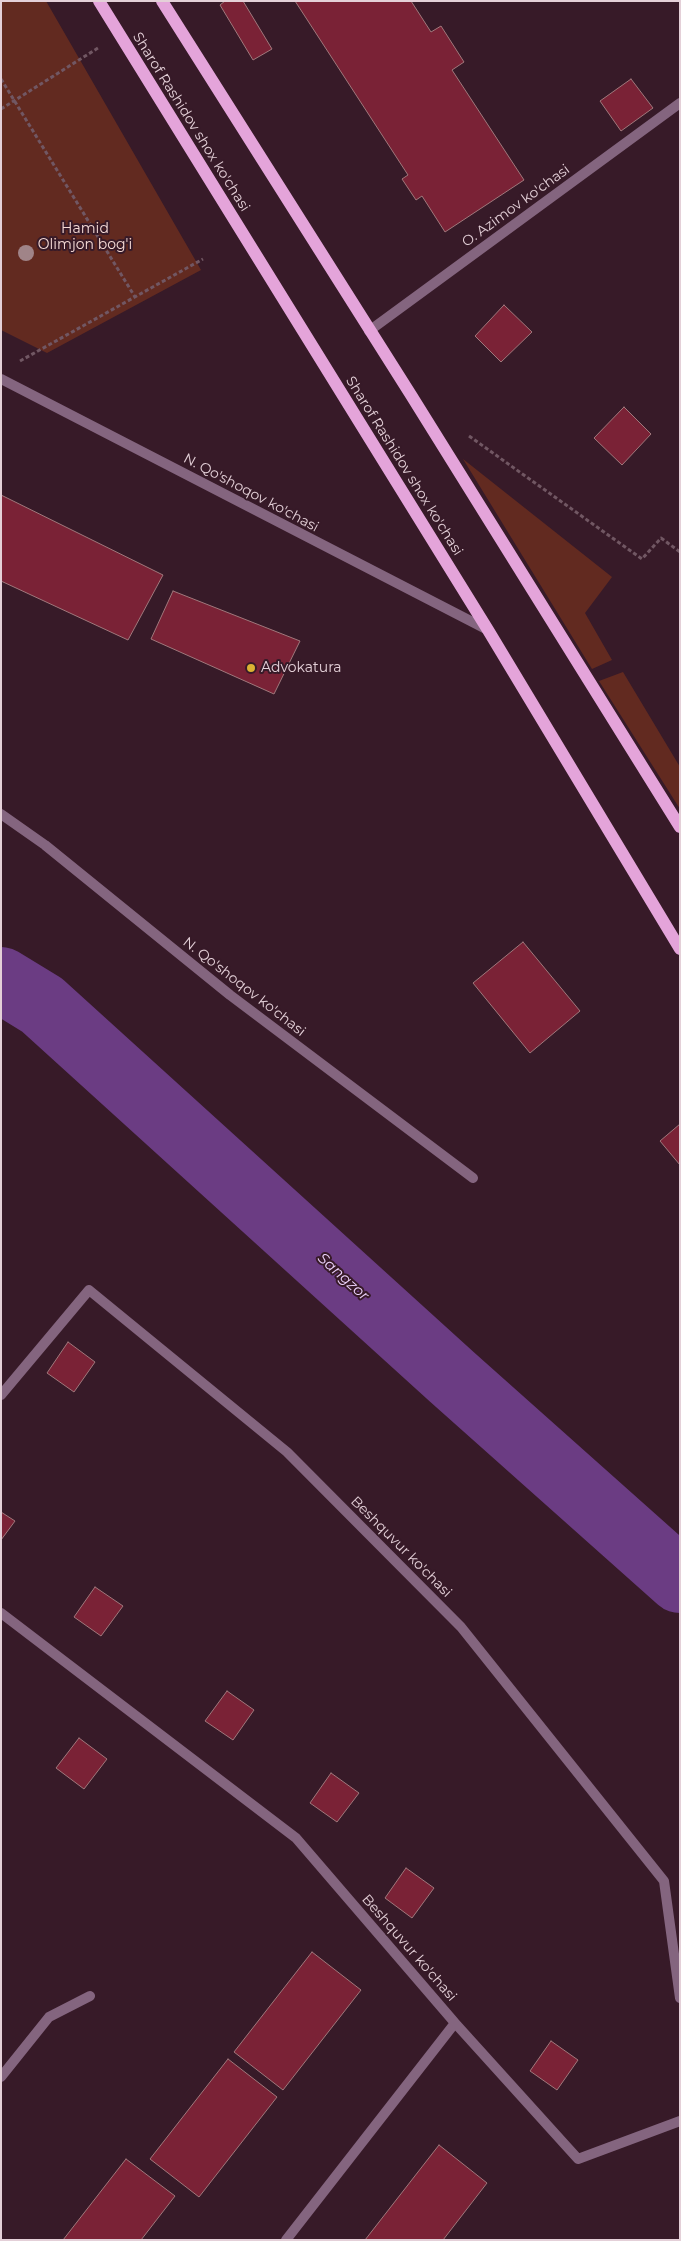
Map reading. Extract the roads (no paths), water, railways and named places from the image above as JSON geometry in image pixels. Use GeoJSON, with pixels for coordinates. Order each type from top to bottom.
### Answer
{"type":"FeatureCollection","features":[{"type":"Feature","properties":{"kind":"main road","name":"Sharof Rashidov shox ko'chasi"},"geometry":{"type":"LineString","coordinates":[[99,1],[488,630],[680,949]]}},
{"type":"Feature","properties":{"kind":"main road"},"geometry":{"type":"LineString","coordinates":[[162,1],[411,395],[680,827]]}},
{"type":"Feature","properties":{"kind":"street","name":"O. Azimov ko'chasi"},"geometry":{"type":"LineString","coordinates":[[369,331],[680,103]]}},
{"type":"Feature","properties":{"kind":"street","name":"N. Qo'shoqov ko'chasi"},"geometry":{"type":"LineString","coordinates":[[1,379],[488,630]]}},
{"type":"Feature","properties":{"kind":"street","name":"N. Qo'shoqov ko'chasi"},"geometry":{"type":"LineString","coordinates":[[1,814],[45,845],[230,995],[473,1178]]}},
{"type":"Feature","properties":{"kind":"street","name":"Beshquvur ko'chasi"},"geometry":{"type":"LineString","coordinates":[[1,1395],[88,1290],[287,1452],[461,1627],[664,1881],[680,1998]]}},
{"type":"Feature","properties":{"kind":"street","name":"Beshquvur ko'chasi"},"geometry":{"type":"LineString","coordinates":[[1,1613],[296,1838],[455,2023],[578,2159],[680,2121]]}},
{"type":"Feature","properties":{"kind":"street"},"geometry":{"type":"LineString","coordinates":[[1,2077],[49,2017],[90,1996]]}},
{"type":"Feature","properties":{"kind":"street"},"geometry":{"type":"LineString","coordinates":[[286,2240],[455,2023]]}},
{"type":"Feature","properties":{"kind":"waterway","name":"Sangzor"},"geometry":{"type":"LineString","coordinates":[[1,980],[42,1005],[452,1377],[680,1580]]}},
{"type":"Feature","properties":{"kind":"place","name":"Advokatura"},"geometry":{"type":"Point","coordinates":[251,668]}},
{"type":"Feature","properties":{"kind":"park label","name":"Hamid Olimjon bog'i"},"geometry":{"type":"Point","coordinates":[85,237]}}]}
